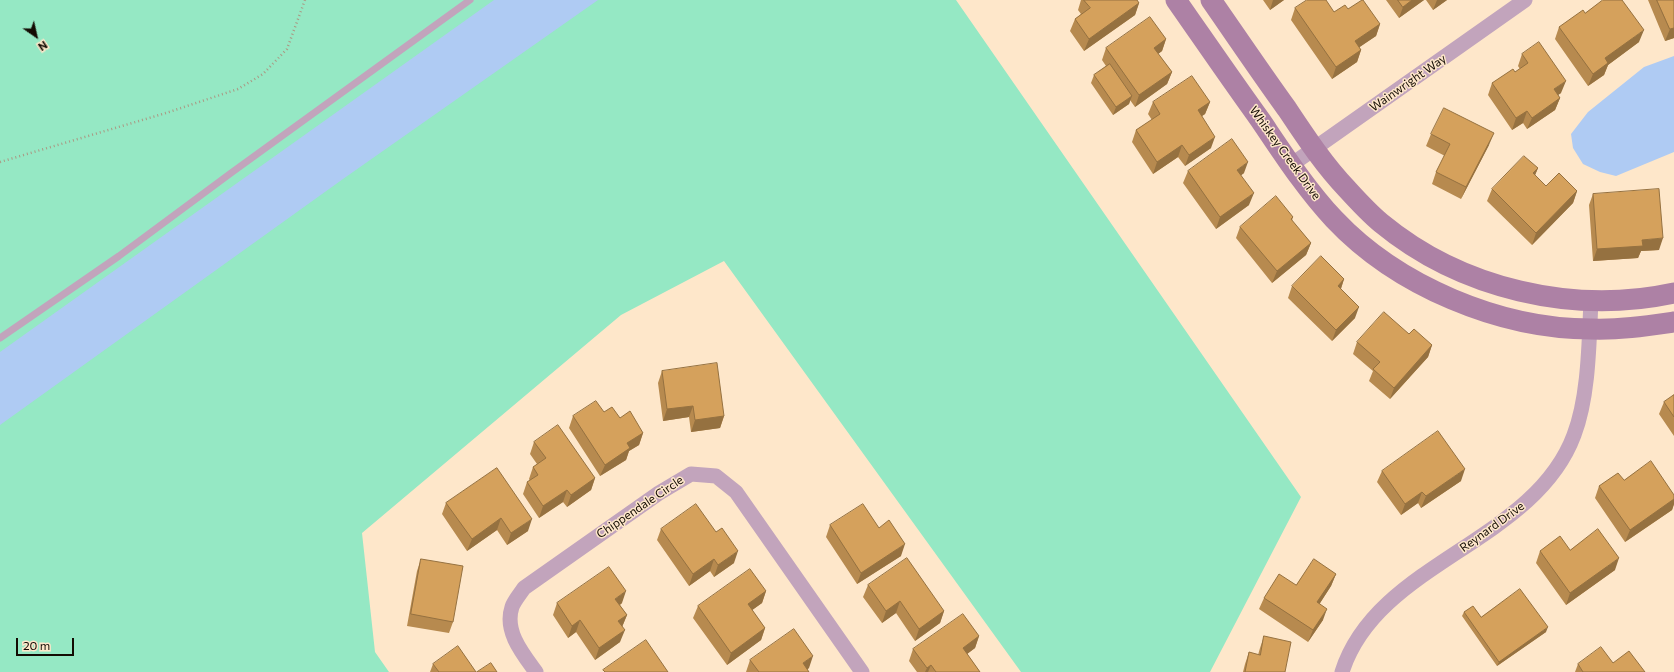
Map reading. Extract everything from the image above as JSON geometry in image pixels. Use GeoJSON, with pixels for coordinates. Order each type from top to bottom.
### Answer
{"type":"FeatureCollection","features":[{"type":"Feature","properties":{"kind":"street","name":"Whiskey Creek Drive"},"geometry":{"type":"LineString","coordinates":[[1176,0],[1303,183],[1335,220],[1372,252],[1414,280],[1482,311],[1542,325],[1590,329],[1632,328],[1674,322]]}},
{"type":"Feature","properties":{"kind":"street"},"geometry":{"type":"LineString","coordinates":[[1211,0],[1314,149],[1346,188],[1381,223],[1424,252],[1477,279],[1520,291],[1564,299],[1628,300],[1674,293]]}},
{"type":"Feature","properties":{"kind":"street","name":"Wainwright Way"},"geometry":{"type":"LineString","coordinates":[[1291,165],[1525,0]]}},
{"type":"Feature","properties":{"kind":"street","name":"Reynard Drive"},"geometry":{"type":"LineString","coordinates":[[1342,672],[1358,639],[1376,615],[1414,582],[1508,517],[1530,499],[1548,479],[1563,457],[1574,435],[1581,412],[1590,329],[1591,300]]}},
{"type":"Feature","properties":{"kind":"street","name":"Chippendale Circle"},"geometry":{"type":"LineString","coordinates":[[536,672],[520,650],[511,629],[512,607],[524,588],[659,493],[691,474],[716,476],[736,492],[862,672]]}},
{"type":"Feature","properties":{"kind":"lane"},"geometry":{"type":"LineString","coordinates":[[0,338],[119,256],[231,172],[470,0]]}},
{"type":"Feature","properties":{"kind":"path"},"geometry":{"type":"LineString","coordinates":[[0,162],[166,113],[238,89],[263,74],[287,49],[305,0]]}},
{"type":"Feature","properties":{"kind":"green space"},"geometry":{"type":"Polygon","coordinates":[[[0,0],[956,0],[1301,497],[1210,672],[1021,672],[724,261],[621,315],[362,533],[375,652],[389,672],[0,672],[0,0]]]}},
{"type":"Feature","properties":{"kind":"water"},"geometry":{"type":"Polygon","coordinates":[[[494,0],[598,0],[343,179],[0,425],[0,352],[494,0]]]}},
{"type":"Feature","properties":{"kind":"water"},"geometry":{"type":"Polygon","coordinates":[[[1674,56],[1674,152],[1616,176],[1600,172],[1583,164],[1573,148],[1571,134],[1588,112],[1644,67],[1674,56]]]}},
{"type":"Feature","properties":{"kind":"building"},"geometry":{"type":"Polygon","coordinates":[[[1084,0],[1137,0],[1139,3],[1089,39],[1075,19],[1090,8],[1084,0]]]}},
{"type":"Feature","properties":{"kind":"building"},"geometry":{"type":"Polygon","coordinates":[[[1307,0],[1326,0],[1334,12],[1345,5],[1348,9],[1363,0],[1380,24],[1355,41],[1361,50],[1336,67],[1295,8],[1307,0]]]}},
{"type":"Feature","properties":{"kind":"building"},"geometry":{"type":"Polygon","coordinates":[[[1398,0],[1412,0],[1403,7],[1398,0]]]}},
{"type":"Feature","properties":{"kind":"building"},"geometry":{"type":"Polygon","coordinates":[[[1603,0],[1622,0],[1644,30],[1605,58],[1608,63],[1593,74],[1559,27],[1583,10],[1585,13],[1603,0]]]}},
{"type":"Feature","properties":{"kind":"building"},"geometry":{"type":"Polygon","coordinates":[[[1657,0],[1674,0],[1674,28],[1670,29],[1657,0]]]}},
{"type":"Feature","properties":{"kind":"building"},"geometry":{"type":"Polygon","coordinates":[[[1150,17],[1166,39],[1154,48],[1172,72],[1139,95],[1106,48],[1150,17]]]}},
{"type":"Feature","properties":{"kind":"building"},"geometry":{"type":"Polygon","coordinates":[[[1539,42],[1566,81],[1554,89],[1560,98],[1532,118],[1527,111],[1516,118],[1492,83],[1513,69],[1515,72],[1528,63],[1522,54],[1539,42]]]}},
{"type":"Feature","properties":{"kind":"building"},"geometry":{"type":"Polygon","coordinates":[[[1110,64],[1132,96],[1116,107],[1094,75],[1110,64]]]}},
{"type":"Feature","properties":{"kind":"building"},"geometry":{"type":"Polygon","coordinates":[[[1192,76],[1210,102],[1198,110],[1215,137],[1189,155],[1182,145],[1157,162],[1136,130],[1160,114],[1153,102],[1192,76]]]}},
{"type":"Feature","properties":{"kind":"building"},"geometry":{"type":"Polygon","coordinates":[[[1444,108],[1494,133],[1466,187],[1436,172],[1450,144],[1431,134],[1444,108]]]}},
{"type":"Feature","properties":{"kind":"building"},"geometry":{"type":"Polygon","coordinates":[[[1232,139],[1248,162],[1237,170],[1254,193],[1220,217],[1188,171],[1232,139]]]}},
{"type":"Feature","properties":{"kind":"building"},"geometry":{"type":"Polygon","coordinates":[[[1524,156],[1538,168],[1533,173],[1546,186],[1559,173],[1577,191],[1536,233],[1492,189],[1524,156]]]}},
{"type":"Feature","properties":{"kind":"building"},"geometry":{"type":"Polygon","coordinates":[[[1659,189],[1663,238],[1642,240],[1643,246],[1597,249],[1593,194],[1659,189]]]}},
{"type":"Feature","properties":{"kind":"building"},"geometry":{"type":"Polygon","coordinates":[[[1276,196],[1293,217],[1291,219],[1311,243],[1277,271],[1240,227],[1276,196]]]}},
{"type":"Feature","properties":{"kind":"building"},"geometry":{"type":"Polygon","coordinates":[[[1321,256],[1344,279],[1338,286],[1359,307],[1336,330],[1292,286],[1321,256]]]}},
{"type":"Feature","properties":{"kind":"building"},"geometry":{"type":"Polygon","coordinates":[[[1384,312],[1409,334],[1414,329],[1432,345],[1394,388],[1373,369],[1380,362],[1357,342],[1384,312]]]}},
{"type":"Feature","properties":{"kind":"building"},"geometry":{"type":"Polygon","coordinates":[[[717,363],[724,416],[695,420],[693,406],[667,409],[662,371],[717,363]]]}},
{"type":"Feature","properties":{"kind":"building"},"geometry":{"type":"Polygon","coordinates":[[[1674,395],[1674,417],[1664,402],[1674,395]]]}},
{"type":"Feature","properties":{"kind":"building"},"geometry":{"type":"Polygon","coordinates":[[[596,401],[604,412],[612,407],[620,418],[630,411],[643,433],[627,443],[630,448],[605,465],[573,416],[596,401]]]}},
{"type":"Feature","properties":{"kind":"building"},"geometry":{"type":"Polygon","coordinates":[[[558,425],[595,478],[571,495],[567,490],[543,506],[527,482],[538,475],[533,467],[546,458],[534,442],[558,425]]]}},
{"type":"Feature","properties":{"kind":"building"},"geometry":{"type":"Polygon","coordinates":[[[1438,431],[1465,469],[1426,496],[1422,492],[1405,504],[1382,471],[1438,431]]]}},
{"type":"Feature","properties":{"kind":"building"},"geometry":{"type":"Polygon","coordinates":[[[1651,461],[1674,495],[1674,499],[1630,530],[1599,486],[1618,473],[1624,480],[1651,461]]]}},
{"type":"Feature","properties":{"kind":"building"},"geometry":{"type":"Polygon","coordinates":[[[497,468],[532,519],[511,533],[501,518],[472,539],[446,503],[497,468]]]}},
{"type":"Feature","properties":{"kind":"building"},"geometry":{"type":"Polygon","coordinates":[[[696,504],[716,532],[722,528],[738,551],[718,565],[714,559],[693,574],[661,529],[696,504]]]}},
{"type":"Feature","properties":{"kind":"building"},"geometry":{"type":"Polygon","coordinates":[[[863,504],[879,528],[889,520],[905,544],[861,573],[830,525],[863,504]]]}},
{"type":"Feature","properties":{"kind":"building"},"geometry":{"type":"Polygon","coordinates":[[[1598,529],[1619,558],[1570,593],[1540,551],[1560,536],[1570,550],[1598,529]]]}},
{"type":"Feature","properties":{"kind":"building"},"geometry":{"type":"Polygon","coordinates":[[[907,558],[944,611],[919,629],[900,601],[886,611],[868,585],[907,558]]]}},
{"type":"Feature","properties":{"kind":"building"},"geometry":{"type":"Polygon","coordinates":[[[421,559],[463,566],[453,622],[411,614],[421,559]]]}},
{"type":"Feature","properties":{"kind":"building"},"geometry":{"type":"Polygon","coordinates":[[[1314,559],[1336,574],[1317,602],[1327,609],[1313,630],[1264,598],[1279,574],[1296,585],[1314,559]]]}},
{"type":"Feature","properties":{"kind":"building"},"geometry":{"type":"Polygon","coordinates":[[[609,567],[626,591],[615,599],[627,615],[618,621],[625,630],[599,648],[580,620],[572,626],[557,603],[609,567]]]}},
{"type":"Feature","properties":{"kind":"building"},"geometry":{"type":"Polygon","coordinates":[[[750,569],[766,591],[748,604],[765,628],[731,653],[698,606],[750,569]]]}},
{"type":"Feature","properties":{"kind":"building"},"geometry":{"type":"Polygon","coordinates":[[[1520,589],[1548,627],[1499,662],[1464,612],[1473,606],[1481,617],[1520,589]]]}},
{"type":"Feature","properties":{"kind":"building"},"geometry":{"type":"Polygon","coordinates":[[[963,614],[979,636],[963,648],[980,672],[936,672],[931,665],[927,668],[913,649],[963,614]]]}},
{"type":"Feature","properties":{"kind":"building"},"geometry":{"type":"Polygon","coordinates":[[[794,629],[813,656],[803,663],[809,672],[759,672],[750,660],[794,629]]]}},
{"type":"Feature","properties":{"kind":"building"},"geometry":{"type":"Polygon","coordinates":[[[1264,636],[1291,642],[1285,672],[1245,672],[1249,652],[1260,655],[1264,636]]]}},
{"type":"Feature","properties":{"kind":"building"},"geometry":{"type":"Polygon","coordinates":[[[646,640],[668,672],[605,672],[603,670],[646,640]]]}},
{"type":"Feature","properties":{"kind":"building"},"geometry":{"type":"Polygon","coordinates":[[[458,646],[476,672],[439,672],[433,664],[458,646]]]}},
{"type":"Feature","properties":{"kind":"building"},"geometry":{"type":"Polygon","coordinates":[[[1601,647],[1613,663],[1629,651],[1645,672],[1583,672],[1578,664],[1601,647]]]}},
{"type":"Feature","properties":{"kind":"building"},"geometry":{"type":"Polygon","coordinates":[[[491,663],[497,672],[477,672],[491,663]]]}}]}
